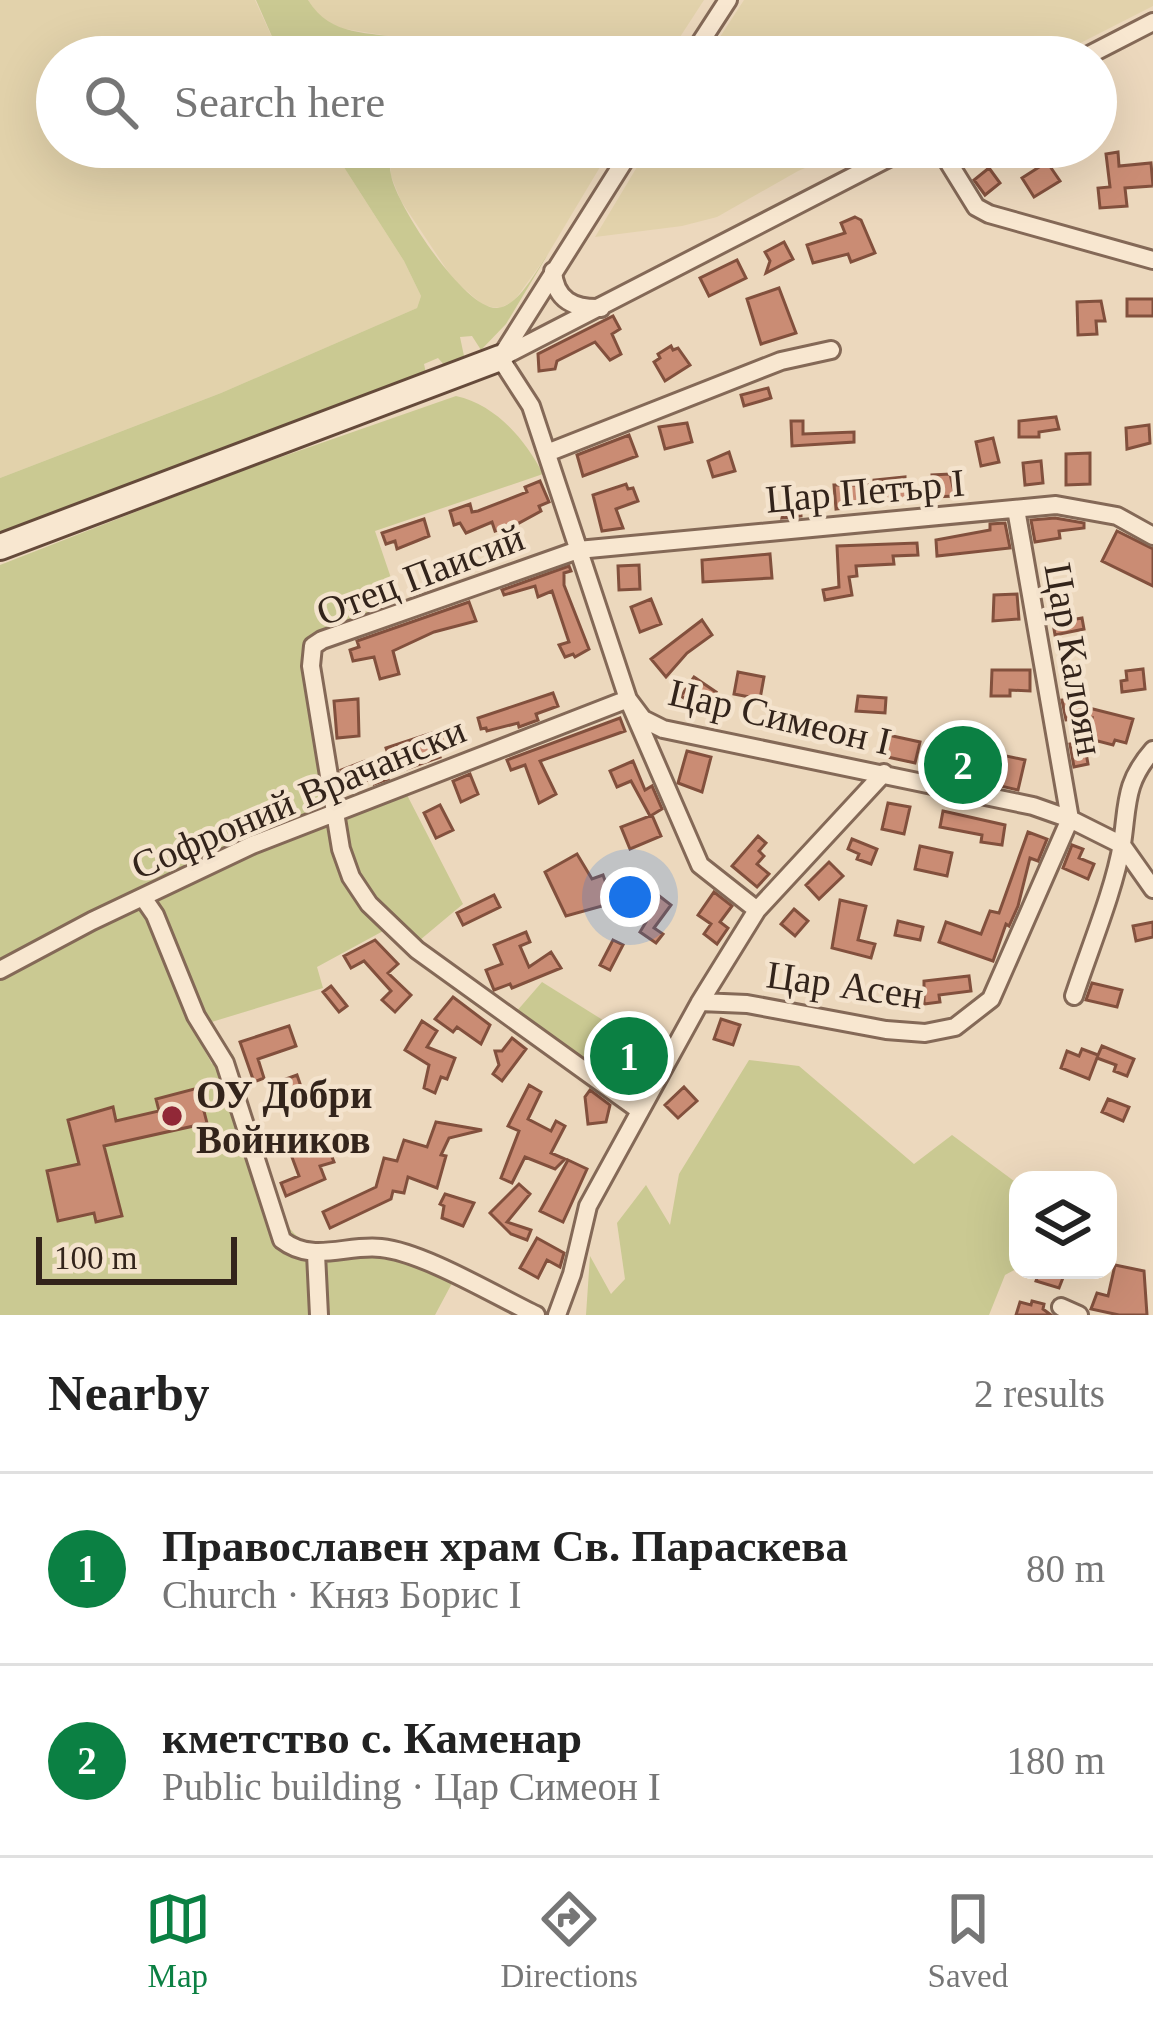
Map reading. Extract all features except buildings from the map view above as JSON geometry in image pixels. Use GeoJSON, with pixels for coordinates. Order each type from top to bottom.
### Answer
{"type":"FeatureCollection","features":[{"type":"Feature","properties":{"kind":"street"},"geometry":{"type":"LineString","coordinates":[[705,36],[728,0]]}},
{"type":"Feature","properties":{"kind":"street"},"geometry":{"type":"LineString","coordinates":[[1117,41],[1153,22]]}},
{"type":"Feature","properties":{"kind":"street"},"geometry":{"type":"LineString","coordinates":[[500,358],[620,168]]}},
{"type":"Feature","properties":{"kind":"street"},"geometry":{"type":"LineString","coordinates":[[0,547],[500,358],[870,168]]}},
{"type":"Feature","properties":{"kind":"street"},"geometry":{"type":"LineString","coordinates":[[952,168],[968,195],[988,214],[1153,260]]}},
{"type":"Feature","properties":{"kind":"street"},"geometry":{"type":"LineString","coordinates":[[554,271],[554,284],[567,301],[576,307],[602,308]]}},
{"type":"Feature","properties":{"kind":"street"},"geometry":{"type":"LineString","coordinates":[[547,453],[781,361],[831,350]]}},
{"type":"Feature","properties":{"kind":"street","name":"Цар Симеон I"},"geometry":{"type":"LineString","coordinates":[[500,358],[530,406],[628,699],[643,719],[663,729],[1033,806],[1121,845],[1153,889]]}},
{"type":"Feature","properties":{"kind":"street","name":"Цар Петър I"},"geometry":{"type":"LineString","coordinates":[[578,550],[1056,506],[1117,516],[1153,536]]}},
{"type":"Feature","properties":{"kind":"street","name":"Цар Калоян"},"geometry":{"type":"LineString","coordinates":[[1016,509],[1070,819]]}},
{"type":"Feature","properties":{"kind":"street","name":"Отец Паисий"},"geometry":{"type":"LineString","coordinates":[[578,550],[322,640],[313,646],[311,666],[332,812],[351,877],[387,923],[417,950],[639,1110]]}},
{"type":"Feature","properties":{"kind":"street"},"geometry":{"type":"LineString","coordinates":[[628,699],[700,865],[757,910]]}},
{"type":"Feature","properties":{"kind":"street","name":"Софроний Врачански"},"geometry":{"type":"LineString","coordinates":[[0,970],[253,845],[628,699]]}},
{"type":"Feature","properties":{"kind":"street"},"geometry":{"type":"LineString","coordinates":[[1074,996],[1121,845],[1123,816],[1136,770],[1153,750]]}},
{"type":"Feature","properties":{"kind":"street"},"geometry":{"type":"LineString","coordinates":[[557,1315],[588,1206],[700,1002],[757,910],[884,773]]}},
{"type":"Feature","properties":{"kind":"street","name":"Цар Асен"},"geometry":{"type":"LineString","coordinates":[[700,1002],[747,1004],[886,1030],[926,1033],[955,1027],[991,999],[1070,819]]}},
{"type":"Feature","properties":{"kind":"street"},"geometry":{"type":"LineString","coordinates":[[143,898],[155,915],[196,1016],[225,1063],[282,1240],[296,1251],[316,1254],[386,1248],[536,1315]]}},
{"type":"Feature","properties":{"kind":"street"},"geometry":{"type":"LineString","coordinates":[[316,1254],[319,1315]]}},
{"type":"Feature","properties":{"kind":"shaded area"},"geometry":{"type":"Polygon","coordinates":[[[0,0],[255,0],[271,36],[36,36],[36,168],[344,168],[404,261],[421,296],[417,308],[221,393],[0,478],[0,0]]]}},
{"type":"Feature","properties":{"kind":"shaded area"},"geometry":{"type":"Polygon","coordinates":[[[256,0],[308,0],[339,27],[386,36],[272,36],[256,0]]]}},
{"type":"Feature","properties":{"kind":"shaded area"},"geometry":{"type":"Polygon","coordinates":[[[308,0],[704,0],[681,36],[389,36],[339,28],[321,20],[308,0]]]}},
{"type":"Feature","properties":{"kind":"shaded area"},"geometry":{"type":"Polygon","coordinates":[[[744,0],[1153,0],[1153,6],[1094,36],[721,36],[744,0]]]}},
{"type":"Feature","properties":{"kind":"shaded area"},"geometry":{"type":"Polygon","coordinates":[[[344,168],[391,168],[405,209],[434,254],[484,305],[498,308],[513,301],[548,254],[506,324],[481,350],[472,336],[460,337],[464,356],[445,366],[438,358],[424,364],[426,373],[0,537],[0,478],[221,393],[417,308],[421,296],[344,168]]]}},
{"type":"Feature","properties":{"kind":"shaded area"},"geometry":{"type":"Polygon","coordinates":[[[391,168],[599,168],[548,254],[514,301],[500,308],[484,306],[453,279],[401,201],[391,168]]]}},
{"type":"Feature","properties":{"kind":"shaded area"},"geometry":{"type":"Polygon","coordinates":[[[636,168],[805,168],[717,217],[595,237],[636,168]]]}},
{"type":"Feature","properties":{"kind":"shaded area"},"geometry":{"type":"Polygon","coordinates":[[[456,396],[484,407],[508,425],[543,474],[375,531],[405,619],[330,644],[319,654],[318,665],[339,814],[406,793],[463,904],[420,940],[396,924],[317,967],[323,988],[192,1028],[212,1064],[233,1054],[277,1207],[302,1240],[327,1245],[389,1240],[458,1272],[435,1315],[0,1315],[0,565],[235,473],[456,396]]]}},
{"type":"Feature","properties":{"kind":"shaded area"},"geometry":{"type":"Polygon","coordinates":[[[542,982],[662,1057],[635,1100],[516,1012],[542,982]]]}},
{"type":"Feature","properties":{"kind":"shaded area"},"geometry":{"type":"Polygon","coordinates":[[[749,1060],[799,1066],[914,1164],[952,1135],[1009,1177],[1009,1273],[989,1315],[586,1315],[590,1256],[611,1294],[625,1279],[617,1223],[646,1185],[670,1225],[679,1174],[749,1060]]]}},
{"type":"Feature","properties":{"kind":"place","name":"кметство с. Каменар"},"geometry":{"type":"Point","coordinates":[963,765]}},
{"type":"Feature","properties":{"kind":"place","name":"Православен храм Св. Параскева"},"geometry":{"type":"Point","coordinates":[629,1056]}},
{"type":"Feature","properties":{"kind":"place","name":"ОУ Добри Войников"},"geometry":{"type":"Point","coordinates":[172,1116]}}]}
